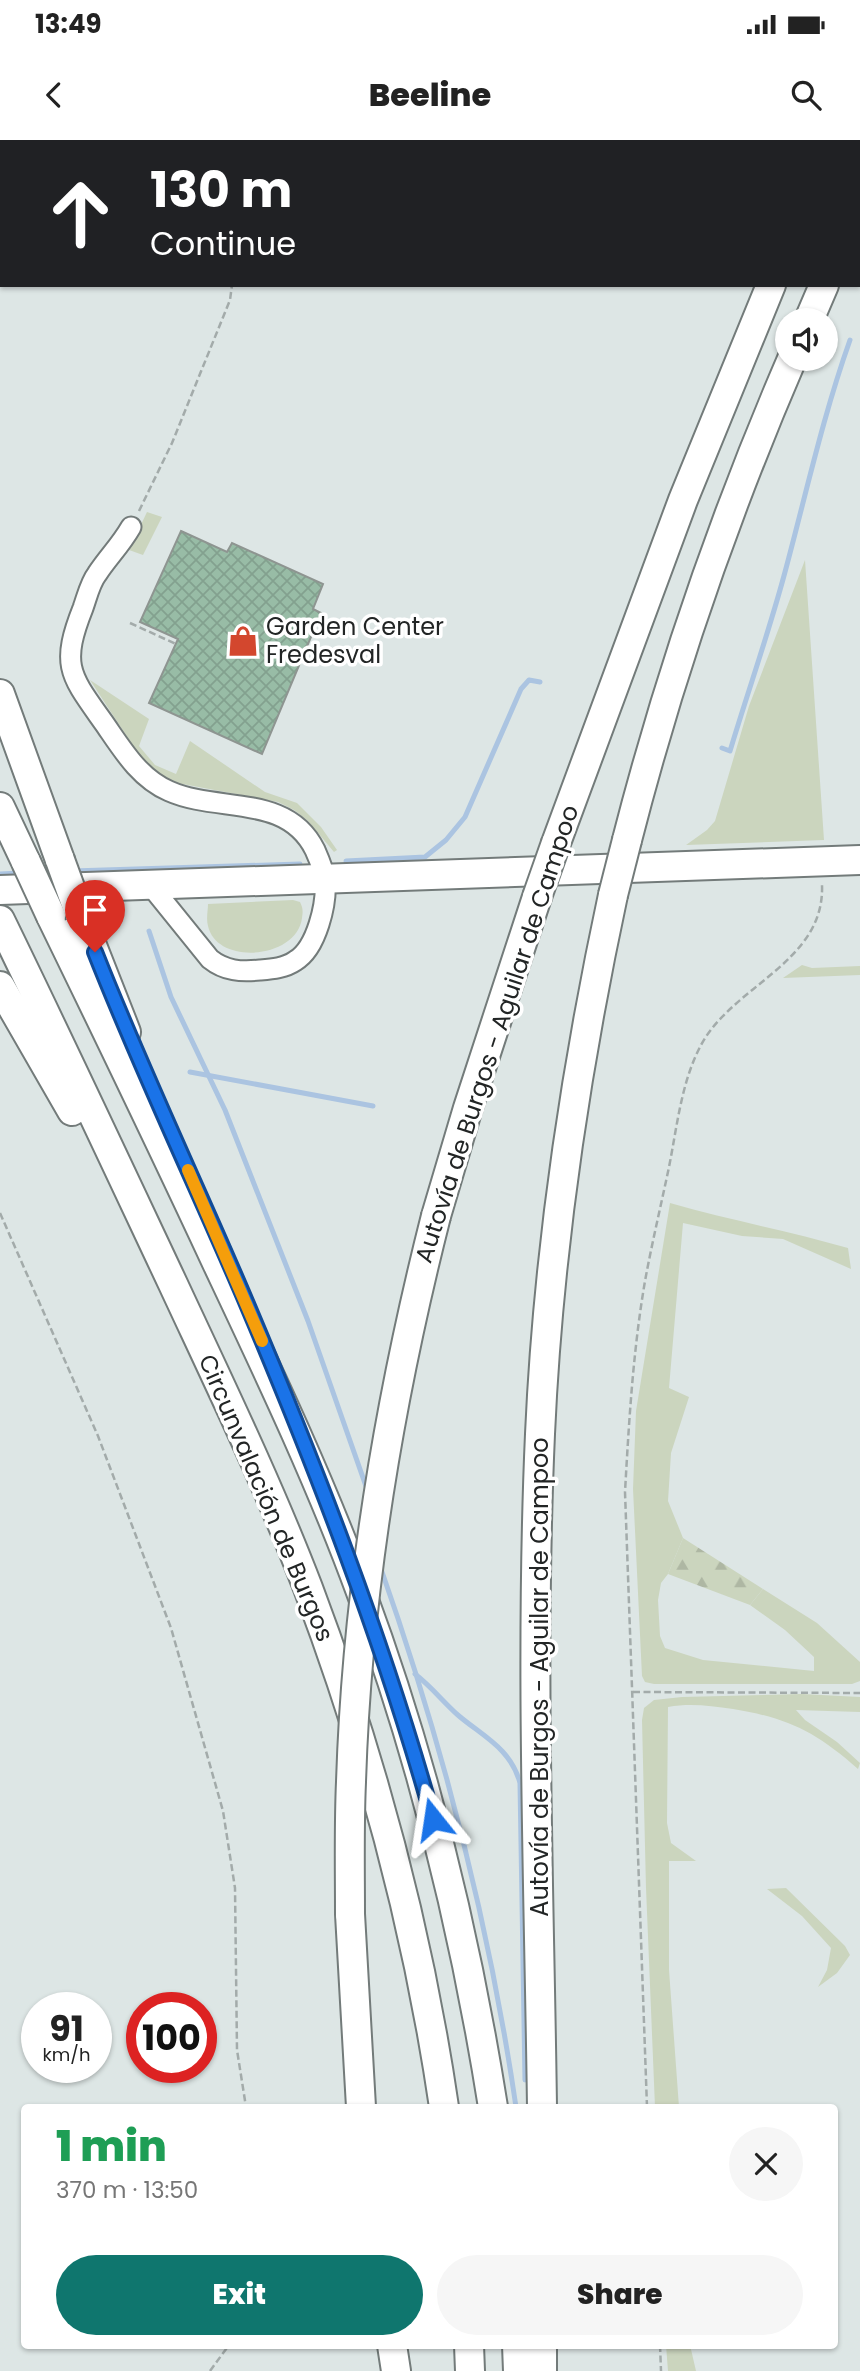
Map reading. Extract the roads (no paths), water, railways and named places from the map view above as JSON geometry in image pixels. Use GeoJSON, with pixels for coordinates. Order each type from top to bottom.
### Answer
{"type":"FeatureCollection","features":[{"type":"Feature","properties":{"kind":"highway"},"geometry":{"type":"LineString","coordinates":[[814,308],[823,287]]}},
{"type":"Feature","properties":{"kind":"highway","name":"Autovía de Burgos - Aguilar de Campoo"},"geometry":{"type":"LineString","coordinates":[[361,2104],[350,1914],[352,1741],[368,1569],[394,1399],[411,1315],[436,1216],[468,1108],[556,842],[687,490],[766,297]]}},
{"type":"Feature","properties":{"kind":"highway","name":"Autovía de Burgos - Aguilar de Campoo"},"geometry":{"type":"LineString","coordinates":[[542,2104],[535,1655],[541,1419],[554,1264],[573,1111],[589,1013],[613,895],[656,736],[734,505],[787,371]]}},
{"type":"Feature","properties":{"kind":"highway"},"geometry":{"type":"LineString","coordinates":[[0,694],[80,915],[139,1062],[265,1349],[327,1505]]}},
{"type":"Feature","properties":{"kind":"highway","name":"Circunvalación de Burgos"},"geometry":{"type":"LineString","coordinates":[[0,807],[237,1304],[327,1505],[366,1606],[429,1805],[471,1982],[492,2104]]}},
{"type":"Feature","properties":{"kind":"highway"},"geometry":{"type":"LineString","coordinates":[[0,890],[860,860]]}},
{"type":"Feature","properties":{"kind":"highway","name":"Circunvalación de Burgos"},"geometry":{"type":"LineString","coordinates":[[0,920],[234,1414],[307,1586],[355,1727],[397,1870],[425,1998],[443,2104]]}},
{"type":"Feature","properties":{"kind":"highway"},"geometry":{"type":"LineString","coordinates":[[0,986],[48,1067],[110,1182],[307,1586]]}},
{"type":"Feature","properties":{"kind":"highway"},"geometry":{"type":"LineString","coordinates":[[393,2349],[396,2371]]}},
{"type":"Feature","properties":{"kind":"highway"},"geometry":{"type":"LineString","coordinates":[[469,2349],[470,2371]]}},
{"type":"Feature","properties":{"kind":"highway"},"geometry":{"type":"LineString","coordinates":[[517,2349],[519,2371]]}},
{"type":"Feature","properties":{"kind":"highway"},"geometry":{"type":"LineString","coordinates":[[542,2349],[542,2371]]}},
{"type":"Feature","properties":{"kind":"lane"},"geometry":{"type":"LineString","coordinates":[[131,527],[118,550],[95,576],[71,641],[71,667],[83,694],[128,757],[147,778],[180,796],[286,817],[306,835],[319,858],[325,879],[324,906],[316,934],[297,961],[284,967],[249,971],[220,967],[210,960],[151,886]]}},
{"type":"Feature","properties":{"kind":"waterway"},"geometry":{"type":"LineString","coordinates":[[722,748],[730,751],[785,572],[823,426],[850,340]]}},
{"type":"Feature","properties":{"kind":"waterway"},"geometry":{"type":"LineString","coordinates":[[346,861],[425,857],[446,840],[465,817],[521,689],[529,680],[540,682]]}},
{"type":"Feature","properties":{"kind":"waterway"},"geometry":{"type":"LineString","coordinates":[[72,871],[300,864]]}},
{"type":"Feature","properties":{"kind":"waterway"},"geometry":{"type":"LineString","coordinates":[[0,874],[20,873]]}},
{"type":"Feature","properties":{"kind":"waterway"},"geometry":{"type":"LineString","coordinates":[[149,931],[171,997],[225,1110],[308,1321],[368,1492]]}},
{"type":"Feature","properties":{"kind":"waterway"},"geometry":{"type":"LineString","coordinates":[[190,1072],[373,1106]]}},
{"type":"Feature","properties":{"kind":"waterway"},"geometry":{"type":"LineString","coordinates":[[380,1566],[424,1699],[461,1833],[492,1969],[516,2104]]}},
{"type":"Feature","properties":{"kind":"waterway"},"geometry":{"type":"LineString","coordinates":[[415,1674],[459,1716],[503,1752],[516,1771],[520,1783],[525,2080]]}},
{"type":"Feature","properties":{"kind":"place","name":"Garden Center Fredesval"},"geometry":{"type":"Point","coordinates":[243,641]}}]}
